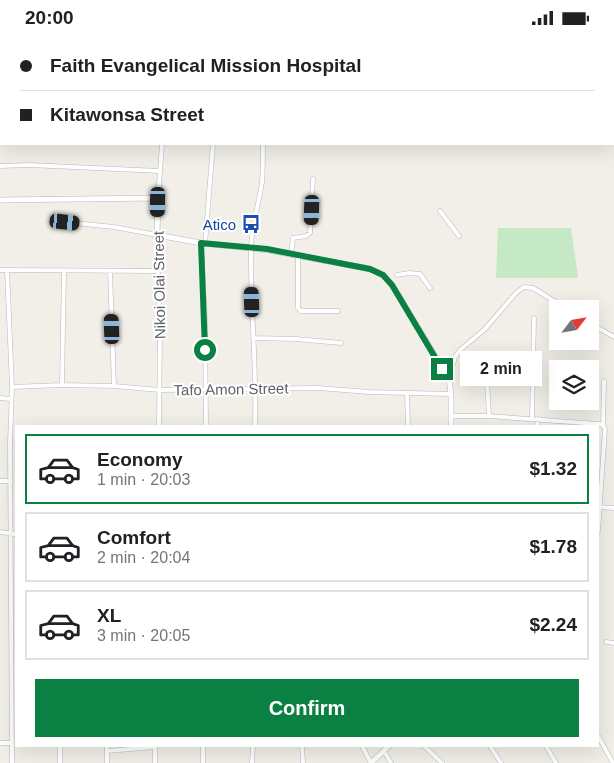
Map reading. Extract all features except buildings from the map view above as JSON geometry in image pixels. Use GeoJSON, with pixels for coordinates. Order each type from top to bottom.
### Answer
{"type":"FeatureCollection","features":[{"type":"Feature","properties":{"kind":"street","name":"Nikoi Olai Street"},"geometry":{"type":"LineString","coordinates":[[159,425],[159,271],[156,235],[162,145]]}},
{"type":"Feature","properties":{"kind":"street"},"geometry":{"type":"LineString","coordinates":[[206,425],[203,243],[213,145]]}},
{"type":"Feature","properties":{"kind":"street"},"geometry":{"type":"LineString","coordinates":[[255,425],[256,389],[251,248],[252,224],[262,182],[263,145]]}},
{"type":"Feature","properties":{"kind":"street"},"geometry":{"type":"LineString","coordinates":[[0,166],[29,165],[160,171]]}},
{"type":"Feature","properties":{"kind":"street"},"geometry":{"type":"LineString","coordinates":[[290,255],[293,238],[306,236],[310,233],[313,179]]}},
{"type":"Feature","properties":{"kind":"street"},"geometry":{"type":"LineString","coordinates":[[0,199],[158,198]]}},
{"type":"Feature","properties":{"kind":"street"},"geometry":{"type":"LineString","coordinates":[[440,211],[459,236]]}},
{"type":"Feature","properties":{"kind":"street"},"geometry":{"type":"LineString","coordinates":[[54,221],[114,227],[203,243],[267,249],[290,255],[370,269],[383,275],[392,285],[449,379]]}},
{"type":"Feature","properties":{"kind":"street"},"geometry":{"type":"LineString","coordinates":[[298,256],[298,308],[301,311],[338,311]]}},
{"type":"Feature","properties":{"kind":"street"},"geometry":{"type":"LineString","coordinates":[[62,385],[64,269]]}},
{"type":"Feature","properties":{"kind":"street"},"geometry":{"type":"LineString","coordinates":[[0,270],[159,271]]}},
{"type":"Feature","properties":{"kind":"street"},"geometry":{"type":"LineString","coordinates":[[7,270],[12,387],[10,399],[11,481],[14,534],[12,763]]}},
{"type":"Feature","properties":{"kind":"street"},"geometry":{"type":"LineString","coordinates":[[110,271],[114,386]]}},
{"type":"Feature","properties":{"kind":"street"},"geometry":{"type":"LineString","coordinates":[[397,275],[420,274],[430,288]]}},
{"type":"Feature","properties":{"kind":"street"},"geometry":{"type":"LineString","coordinates":[[451,425],[449,379],[455,357],[460,350],[484,330],[516,293],[524,287],[533,288],[552,300]]}},
{"type":"Feature","properties":{"kind":"street"},"geometry":{"type":"LineString","coordinates":[[532,418],[534,318]]}},
{"type":"Feature","properties":{"kind":"street"},"geometry":{"type":"LineString","coordinates":[[599,328],[614,337]]}},
{"type":"Feature","properties":{"kind":"street"},"geometry":{"type":"LineString","coordinates":[[254,337],[340,343]]}},
{"type":"Feature","properties":{"kind":"street"},"geometry":{"type":"LineString","coordinates":[[486,363],[489,415]]}},
{"type":"Feature","properties":{"kind":"street"},"geometry":{"type":"LineString","coordinates":[[599,496],[605,429],[603,425],[604,381]]}},
{"type":"Feature","properties":{"kind":"street","name":"Tafo Amon Street"},"geometry":{"type":"LineString","coordinates":[[12,387],[62,385],[114,386],[160,390],[318,388],[451,394]]}},
{"type":"Feature","properties":{"kind":"street"},"geometry":{"type":"LineString","coordinates":[[407,393],[408,425]]}},
{"type":"Feature","properties":{"kind":"street"},"geometry":{"type":"LineString","coordinates":[[0,398],[10,399]]}},
{"type":"Feature","properties":{"kind":"street"},"geometry":{"type":"LineString","coordinates":[[451,416],[489,415],[532,418],[571,424],[603,425]]}},
{"type":"Feature","properties":{"kind":"street"},"geometry":{"type":"LineString","coordinates":[[537,425],[538,419]]}},
{"type":"Feature","properties":{"kind":"street"},"geometry":{"type":"LineString","coordinates":[[0,481],[11,481]]}},
{"type":"Feature","properties":{"kind":"street"},"geometry":{"type":"LineString","coordinates":[[599,507],[614,507]]}},
{"type":"Feature","properties":{"kind":"street"},"geometry":{"type":"LineString","coordinates":[[0,532],[14,534]]}},
{"type":"Feature","properties":{"kind":"street"},"geometry":{"type":"LineString","coordinates":[[606,642],[614,643]]}},
{"type":"Feature","properties":{"kind":"street"},"geometry":{"type":"LineString","coordinates":[[599,738],[613,763]]}},
{"type":"Feature","properties":{"kind":"street"},"geometry":{"type":"LineString","coordinates":[[0,743],[12,743]]}},
{"type":"Feature","properties":{"kind":"street"},"geometry":{"type":"LineString","coordinates":[[60,747],[60,763]]}},
{"type":"Feature","properties":{"kind":"street"},"geometry":{"type":"LineString","coordinates":[[107,763],[107,749],[155,747],[155,763]]}},
{"type":"Feature","properties":{"kind":"street"},"geometry":{"type":"LineString","coordinates":[[203,747],[203,763]]}},
{"type":"Feature","properties":{"kind":"street"},"geometry":{"type":"LineString","coordinates":[[252,763],[253,747]]}},
{"type":"Feature","properties":{"kind":"street"},"geometry":{"type":"LineString","coordinates":[[302,747],[303,763]]}},
{"type":"Feature","properties":{"kind":"street"},"geometry":{"type":"LineString","coordinates":[[363,747],[371,763],[388,747]]}},
{"type":"Feature","properties":{"kind":"street"},"geometry":{"type":"LineString","coordinates":[[425,747],[442,763]]}},
{"type":"Feature","properties":{"kind":"street"},"geometry":{"type":"LineString","coordinates":[[491,747],[501,763]]}},
{"type":"Feature","properties":{"kind":"street"},"geometry":{"type":"LineString","coordinates":[[547,747],[556,763]]}},
{"type":"Feature","properties":{"kind":"street"},"geometry":{"type":"LineString","coordinates":[[384,751],[391,763]]}},
{"type":"Feature","properties":{"kind":"green space"},"geometry":{"type":"Polygon","coordinates":[[[498,228],[571,228],[578,278],[496,278],[498,228]]]}},
{"type":"Feature","properties":{"kind":"place","name":"Atico"},"geometry":{"type":"Point","coordinates":[251,224]}},
{"type":"Feature","properties":{"kind":"route"},"geometry":{"type":"LineString","coordinates":[[205,350],[201,243],[267,249],[290,255],[370,269],[383,275],[392,285],[442,369]]}}]}
